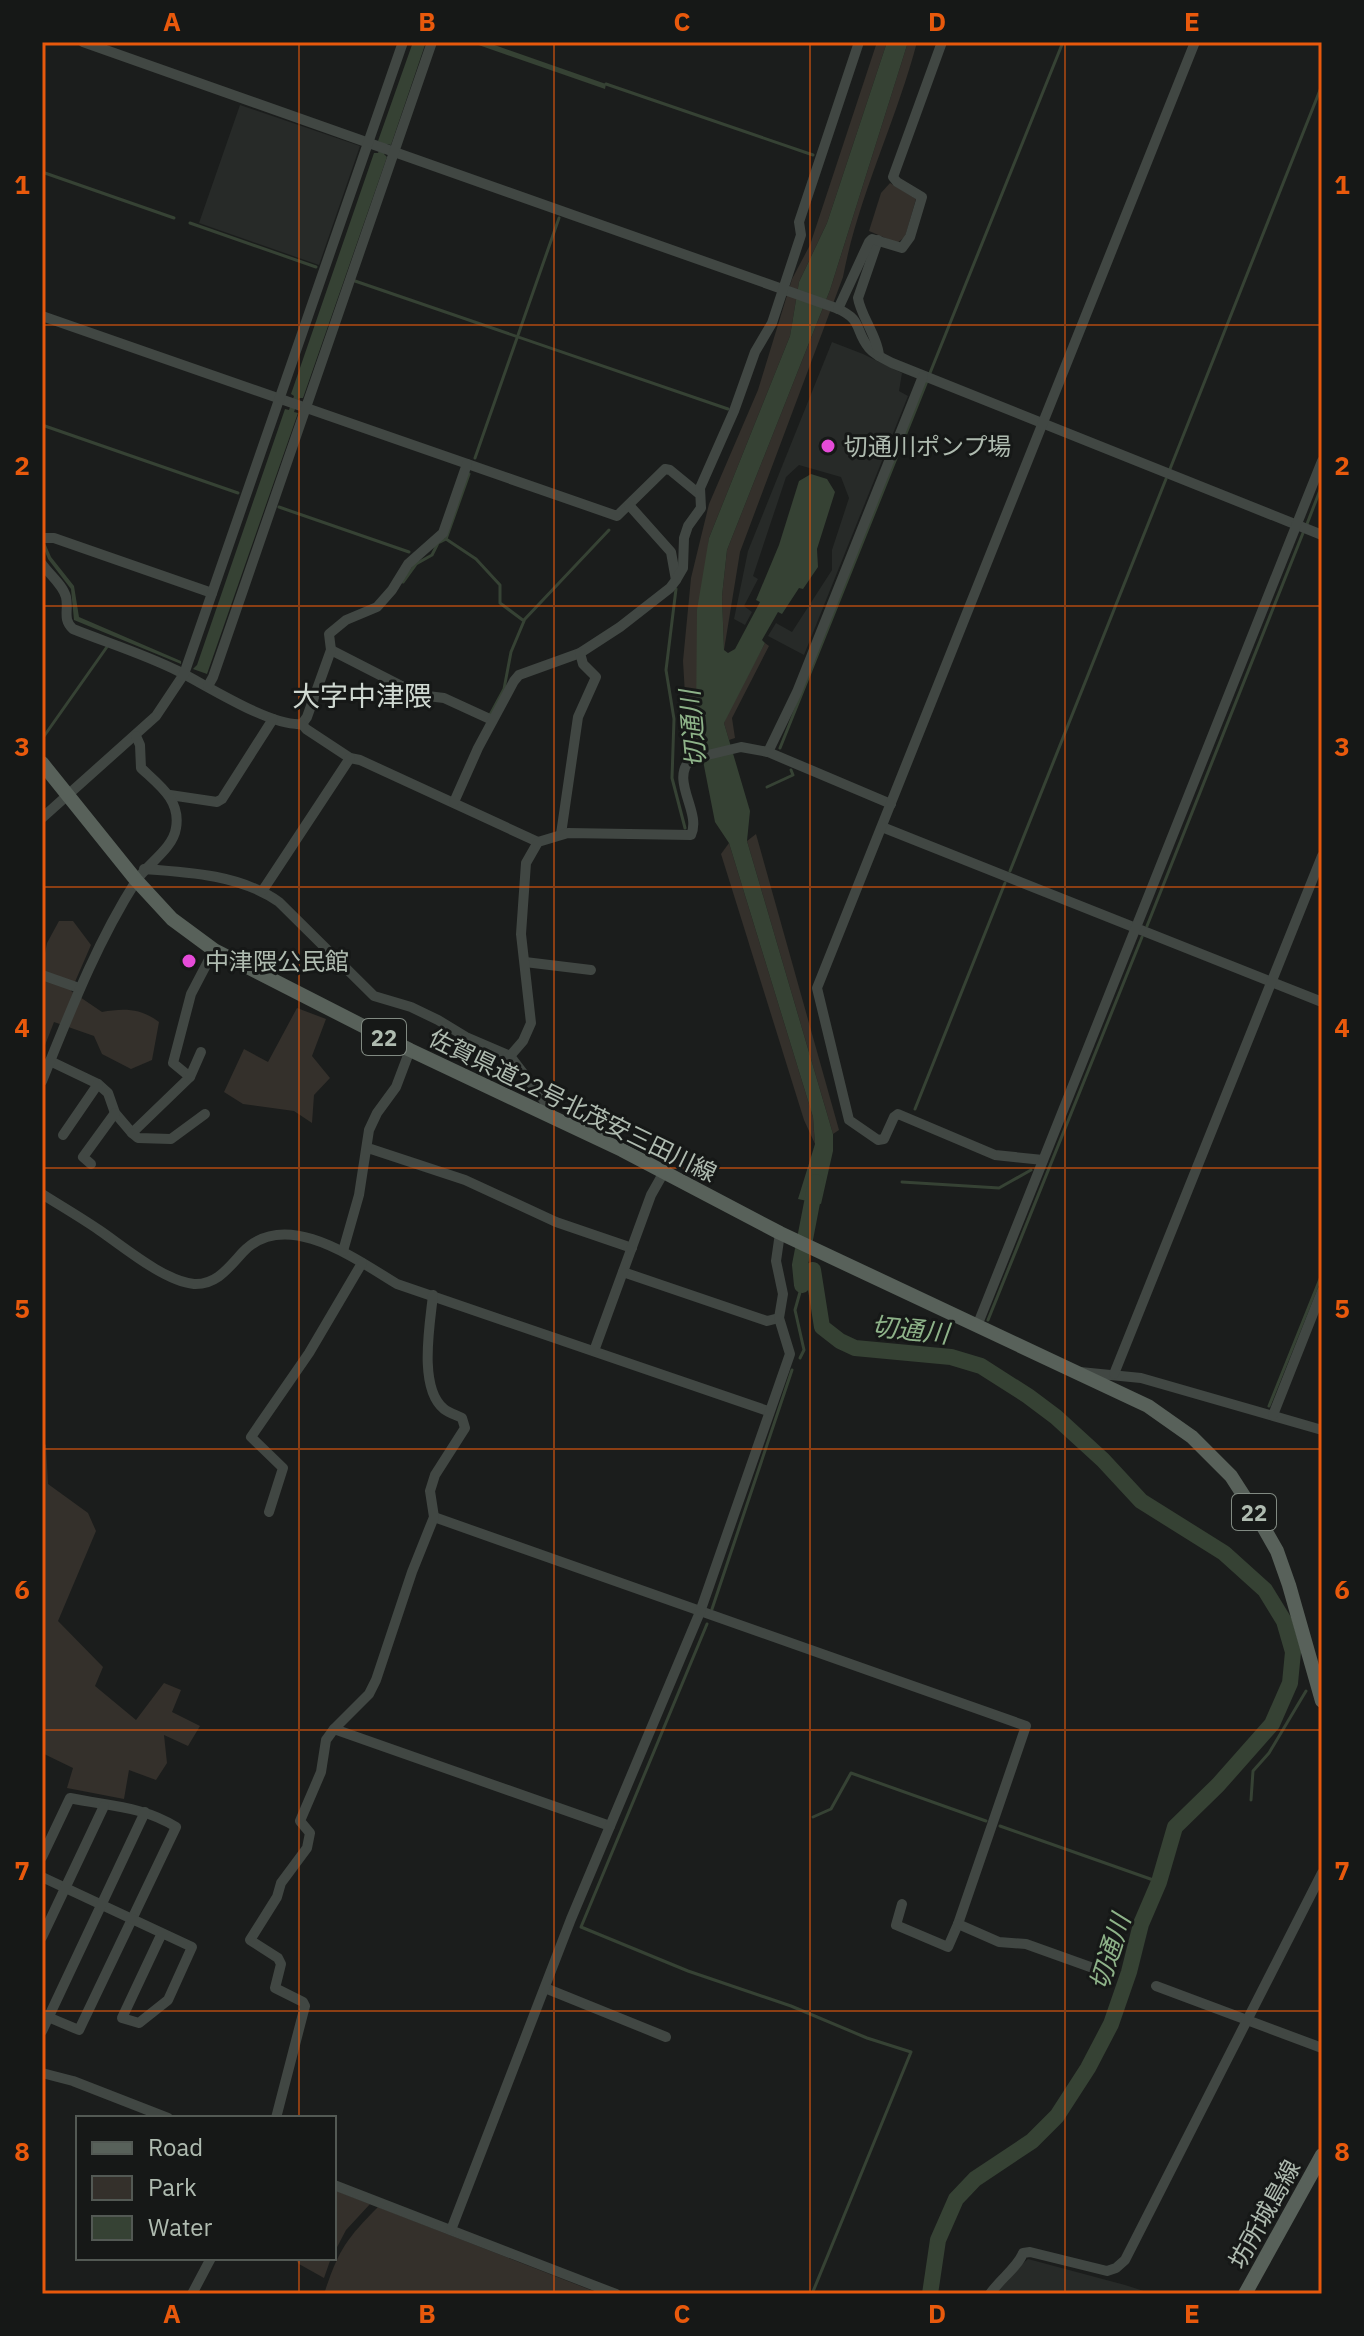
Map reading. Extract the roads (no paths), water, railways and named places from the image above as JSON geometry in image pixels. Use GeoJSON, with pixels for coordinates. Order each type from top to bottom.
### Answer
{"type":"FeatureCollection","features":[{"type":"Feature","properties":{"kind":"main road","name":"佐賀県道22号北茂安三田川線"},"geometry":{"type":"LineString","coordinates":[[42,763],[140,874],[172,919],[214,950],[410,1050],[664,1172],[782,1234],[1074,1371],[1109,1379]]}},
{"type":"Feature","properties":{"kind":"main road","name":"22"},"geometry":{"type":"LineString","coordinates":[[1109,1379],[1192,1437],[1231,1476],[1277,1551],[1322,1701]]}},
{"type":"Feature","properties":{"kind":"main road","name":"坊所城島線"},"geometry":{"type":"LineString","coordinates":[[1245,2294],[1322,2155]]}},
{"type":"Feature","properties":{"kind":"street"},"geometry":{"type":"LineString","coordinates":[[83,42],[837,309],[853,318],[870,349],[879,356],[1322,535]]}},
{"type":"Feature","properties":{"kind":"street"},"geometry":{"type":"LineString","coordinates":[[42,818],[156,716],[184,674],[403,42]]}},
{"type":"Feature","properties":{"kind":"street"},"geometry":{"type":"LineString","coordinates":[[208,686],[298,405],[386,150],[432,42]]}},
{"type":"Feature","properties":{"kind":"street"},"geometry":{"type":"LineString","coordinates":[[698,493],[734,411],[755,352],[772,323],[785,291],[801,235],[799,222],[859,42]]}},
{"type":"Feature","properties":{"kind":"street"},"geometry":{"type":"LineString","coordinates":[[837,309],[872,239],[902,248],[910,237],[922,197],[893,177],[942,42]]}},
{"type":"Feature","properties":{"kind":"street"},"geometry":{"type":"LineString","coordinates":[[1043,1160],[995,1155],[898,1114],[884,1139],[878,1140],[849,1120],[817,988],[1195,42]]}},
{"type":"Feature","properties":{"kind":"street"},"geometry":{"type":"LineString","coordinates":[[878,240],[858,298],[869,320],[879,356]]}},
{"type":"Feature","properties":{"kind":"street"},"geometry":{"type":"LineString","coordinates":[[42,316],[617,516],[665,469],[698,493],[701,508],[688,526],[684,538],[683,568],[670,588],[580,653],[519,675],[492,720],[454,802]]}},
{"type":"Feature","properties":{"kind":"street"},"geometry":{"type":"LineString","coordinates":[[768,752],[797,692],[923,376]]}},
{"type":"Feature","properties":{"kind":"street"},"geometry":{"type":"LineString","coordinates":[[977,1326],[1322,461]]}},
{"type":"Feature","properties":{"kind":"street"},"geometry":{"type":"LineString","coordinates":[[42,564],[66,597],[68,624],[73,629],[184,674],[273,719],[291,725],[302,724],[331,650],[329,634],[346,620],[377,607],[408,564],[443,533],[467,464]]}},
{"type":"Feature","properties":{"kind":"street"},"geometry":{"type":"LineString","coordinates":[[629,505],[671,552],[676,580]]}},
{"type":"Feature","properties":{"kind":"street"},"geometry":{"type":"LineString","coordinates":[[43,538],[54,538],[212,593]]}},
{"type":"Feature","properties":{"kind":"street"},"geometry":{"type":"LineString","coordinates":[[331,650],[419,695],[444,698],[492,720]]}},
{"type":"Feature","properties":{"kind":"street"},"geometry":{"type":"LineString","coordinates":[[561,834],[578,717],[596,677],[583,664],[580,653]]}},
{"type":"Feature","properties":{"kind":"street"},"geometry":{"type":"LineString","coordinates":[[170,795],[217,802],[222,799],[273,719]]}},
{"type":"Feature","properties":{"kind":"street"},"geometry":{"type":"LineString","coordinates":[[302,724],[350,758],[386,771],[444,801],[454,802],[538,842]]}},
{"type":"Feature","properties":{"kind":"street"},"geometry":{"type":"LineString","coordinates":[[42,1081],[79,988],[140,874],[166,847],[176,830],[176,811],[170,795],[141,768],[136,736]]}},
{"type":"Feature","properties":{"kind":"street"},"geometry":{"type":"LineString","coordinates":[[510,1056],[523,1041],[531,1023],[521,934],[526,863],[538,842],[561,834],[691,835],[694,826],[683,778],[686,763],[691,759],[741,747],[768,752],[891,804]]}},
{"type":"Feature","properties":{"kind":"street"},"geometry":{"type":"LineString","coordinates":[[263,890],[350,758]]}},
{"type":"Feature","properties":{"kind":"street"},"geometry":{"type":"LineString","coordinates":[[882,827],[1322,1002]]}},
{"type":"Feature","properties":{"kind":"street"},"geometry":{"type":"LineString","coordinates":[[1322,856],[1109,1379],[1141,1378],[1322,1430]]}},
{"type":"Feature","properties":{"kind":"street"},"geometry":{"type":"LineString","coordinates":[[140,874],[167,869],[206,875],[263,890],[374,996],[411,1007],[466,1037],[510,1056],[540,1091],[549,1107],[547,1114]]}},
{"type":"Feature","properties":{"kind":"street"},"geometry":{"type":"LineString","coordinates":[[190,1077],[173,1063],[191,994],[214,950]]}},
{"type":"Feature","properties":{"kind":"street"},"geometry":{"type":"LineString","coordinates":[[525,962],[591,970]]}},
{"type":"Feature","properties":{"kind":"street"},"geometry":{"type":"LineString","coordinates":[[42,975],[79,988]]}},
{"type":"Feature","properties":{"kind":"street"},"geometry":{"type":"LineString","coordinates":[[343,1251],[359,1195],[369,1130],[396,1087],[410,1050]]}},
{"type":"Feature","properties":{"kind":"street"},"geometry":{"type":"LineString","coordinates":[[132,1133],[190,1077],[201,1052]]}},
{"type":"Feature","properties":{"kind":"street"},"geometry":{"type":"LineString","coordinates":[[50,1061],[98,1084],[108,1093],[115,1113],[138,1138],[171,1139],[205,1114]]}},
{"type":"Feature","properties":{"kind":"street"},"geometry":{"type":"LineString","coordinates":[[63,1135],[98,1084]]}},
{"type":"Feature","properties":{"kind":"street"},"geometry":{"type":"LineString","coordinates":[[91,1164],[83,1157],[115,1113]]}},
{"type":"Feature","properties":{"kind":"street"},"geometry":{"type":"LineString","coordinates":[[367,1150],[465,1180],[556,1222],[632,1248]]}},
{"type":"Feature","properties":{"kind":"street"},"geometry":{"type":"LineString","coordinates":[[594,1351],[651,1195],[664,1172]]}},
{"type":"Feature","properties":{"kind":"street"},"geometry":{"type":"LineString","coordinates":[[42,1194],[158,1270],[185,1283],[213,1281],[247,1248],[279,1233],[343,1251],[397,1284],[768,1411]]}},
{"type":"Feature","properties":{"kind":"street"},"geometry":{"type":"LineString","coordinates":[[451,2230],[610,1826],[700,1612],[790,1354],[779,1318],[783,1294],[776,1261],[782,1234]]}},
{"type":"Feature","properties":{"kind":"street"},"geometry":{"type":"LineString","coordinates":[[269,1512],[283,1468],[251,1437],[309,1353],[362,1263]]}},
{"type":"Feature","properties":{"kind":"street"},"geometry":{"type":"LineString","coordinates":[[623,1272],[767,1321],[779,1318]]}},
{"type":"Feature","properties":{"kind":"street"},"geometry":{"type":"LineString","coordinates":[[1273,1415],[1322,1291]]}},
{"type":"Feature","properties":{"kind":"street"},"geometry":{"type":"LineString","coordinates":[[277,2116],[305,2006],[303,2002],[275,1988],[281,1964],[278,1958],[250,1940],[277,1897],[281,1883],[307,1848],[310,1833],[300,1821],[321,1772],[326,1740],[369,1694],[376,1680],[434,1517],[430,1491],[435,1475],[465,1428],[462,1418],[444,1409],[438,1402],[428,1376],[433,1295]]}},
{"type":"Feature","properties":{"kind":"street"},"geometry":{"type":"LineString","coordinates":[[434,1517],[1026,1726],[948,1947],[896,1925],[902,1904]]}},
{"type":"Feature","properties":{"kind":"street"},"geometry":{"type":"LineString","coordinates":[[334,1729],[610,1826]]}},
{"type":"Feature","properties":{"kind":"street"},"geometry":{"type":"LineString","coordinates":[[42,1857],[70,1798],[117,1808],[128,1806],[176,1827],[79,2030],[48,2017]]}},
{"type":"Feature","properties":{"kind":"street"},"geometry":{"type":"LineString","coordinates":[[42,1937],[104,1806]]}},
{"type":"Feature","properties":{"kind":"street"},"geometry":{"type":"LineString","coordinates":[[42,2031],[145,1812]]}},
{"type":"Feature","properties":{"kind":"street"},"geometry":{"type":"LineString","coordinates":[[990,2294],[1006,2272],[1019,2263],[1023,2253],[1030,2252],[1107,2271],[1125,2260],[1322,1873]]}},
{"type":"Feature","properties":{"kind":"street"},"geometry":{"type":"LineString","coordinates":[[42,1877],[131,1919],[162,1933],[192,1947],[168,2000],[139,2023],[122,2018],[162,1933]]}},
{"type":"Feature","properties":{"kind":"street"},"geometry":{"type":"LineString","coordinates":[[958,1924],[999,1942],[1026,1944],[1107,1973]]}},
{"type":"Feature","properties":{"kind":"street"},"geometry":{"type":"LineString","coordinates":[[1156,1986],[1322,2048]]}},
{"type":"Feature","properties":{"kind":"street"},"geometry":{"type":"LineString","coordinates":[[545,1988],[666,2037]]}},
{"type":"Feature","properties":{"kind":"street"},"geometry":{"type":"LineString","coordinates":[[42,2073],[73,2081],[163,2116]]}},
{"type":"Feature","properties":{"kind":"street"},"geometry":{"type":"LineString","coordinates":[[336,2186],[616,2294]]}},
{"type":"Feature","properties":{"kind":"street"},"geometry":{"type":"LineString","coordinates":[[192,2294],[210,2260]]}},
{"type":"Feature","properties":{"kind":"water"},"geometry":{"type":"Polygon","coordinates":[[[413,42],[426,42],[391,145],[387,144],[384,154],[387,157],[303,398],[299,398],[294,412],[298,413],[207,674],[193,669],[197,665],[285,409],[289,410],[294,396],[291,394],[374,153],[378,153],[382,143],[378,141],[413,42]]]}},
{"type":"Feature","properties":{"kind":"water"},"geometry":{"type":"Polygon","coordinates":[[[470,42],[486,42],[606,84],[605,89],[470,42]]]}},
{"type":"Feature","properties":{"kind":"water"},"geometry":{"type":"Polygon","coordinates":[[[887,42],[908,42],[830,290],[727,550],[722,596],[724,650],[728,653],[735,649],[760,602],[756,600],[779,545],[799,481],[811,474],[827,479],[835,492],[817,549],[818,567],[782,614],[778,612],[724,723],[750,811],[747,841],[833,1134],[833,1151],[821,1204],[798,1199],[815,1144],[813,1117],[729,843],[715,822],[696,725],[697,610],[709,538],[790,336],[799,282],[827,223],[887,42]]]}},
{"type":"Feature","properties":{"kind":"water"},"geometry":{"type":"Polygon","coordinates":[[[45,543],[51,557],[74,586],[79,617],[181,661],[181,664],[74,620],[71,589],[48,559],[42,544],[45,543]]]}},
{"type":"Feature","properties":{"kind":"waterway"},"geometry":{"type":"LineString","coordinates":[[930,373],[1063,42]]}},
{"type":"Feature","properties":{"kind":"waterway"},"geometry":{"type":"LineString","coordinates":[[606,84],[813,155]]}},
{"type":"Feature","properties":{"kind":"waterway"},"geometry":{"type":"LineString","coordinates":[[1170,469],[1322,85]]}},
{"type":"Feature","properties":{"kind":"waterway"},"geometry":{"type":"LineString","coordinates":[[42,172],[174,218]]}},
{"type":"Feature","properties":{"kind":"waterway"},"geometry":{"type":"LineString","coordinates":[[475,458],[559,218]]}},
{"type":"Feature","properties":{"kind":"waterway"},"geometry":{"type":"LineString","coordinates":[[190,223],[316,267]]}},
{"type":"Feature","properties":{"kind":"waterway"},"geometry":{"type":"LineString","coordinates":[[355,281],[728,409]]}},
{"type":"Feature","properties":{"kind":"waterway"},"geometry":{"type":"LineString","coordinates":[[780,748],[927,381]]}},
{"type":"Feature","properties":{"kind":"waterway"},"geometry":{"type":"LineString","coordinates":[[42,425],[238,493]]}},
{"type":"Feature","properties":{"kind":"waterway"},"geometry":{"type":"LineString","coordinates":[[469,474],[446,539],[476,559],[500,585],[500,603],[524,621],[511,652],[504,689],[490,715]]}},
{"type":"Feature","properties":{"kind":"waterway"},"geometry":{"type":"LineString","coordinates":[[1010,871],[1166,479]]}},
{"type":"Feature","properties":{"kind":"waterway"},"geometry":{"type":"LineString","coordinates":[[1307,524],[1322,485]]}},
{"type":"Feature","properties":{"kind":"waterway"},"geometry":{"type":"LineString","coordinates":[[279,507],[409,552]]}},
{"type":"Feature","properties":{"kind":"waterway"},"geometry":{"type":"LineString","coordinates":[[524,620],[609,530]]}},
{"type":"Feature","properties":{"kind":"waterway"},"geometry":{"type":"LineString","coordinates":[[1147,926],[1303,533]]}},
{"type":"Feature","properties":{"kind":"waterway"},"geometry":{"type":"LineString","coordinates":[[403,582],[416,564],[432,555],[438,543],[446,539]]}},
{"type":"Feature","properties":{"kind":"waterway"},"geometry":{"type":"LineString","coordinates":[[676,589],[666,670],[674,719],[672,778],[685,828]]}},
{"type":"Feature","properties":{"kind":"waterway"},"geometry":{"type":"LineString","coordinates":[[42,739],[109,644]]}},
{"type":"Feature","properties":{"kind":"waterway"},"geometry":{"type":"LineString","coordinates":[[767,787],[793,775],[791,770]]}},
{"type":"Feature","properties":{"kind":"waterway"},"geometry":{"type":"LineString","coordinates":[[915,1109],[1005,883]]}},
{"type":"Feature","properties":{"kind":"waterway"},"geometry":{"type":"LineString","coordinates":[[988,1320],[1142,937]]}},
{"type":"Feature","properties":{"kind":"waterway"},"geometry":{"type":"LineString","coordinates":[[902,1182],[999,1188],[1031,1170]]}},
{"type":"Feature","properties":{"kind":"waterway","name":"切通川"},"geometry":{"type":"LineString","coordinates":[[816,1182],[800,1265],[802,1285],[813,1270],[822,1327],[855,1348],[951,1357],[981,1366],[1028,1396],[1103,1460],[1141,1501],[1224,1553],[1265,1590],[1284,1621],[1293,1652],[1290,1683],[1272,1724],[1218,1785],[1175,1827],[1111,2024],[1088,2068],[1057,2116],[1032,2141],[975,2179],[956,2199],[938,2240],[930,2294]]}},
{"type":"Feature","properties":{"kind":"waterway"},"geometry":{"type":"LineString","coordinates":[[1269,1406],[1322,1274]]}},
{"type":"Feature","properties":{"kind":"waterway"},"geometry":{"type":"LineString","coordinates":[[800,1358],[804,1350],[795,1310],[802,1285]]}},
{"type":"Feature","properties":{"kind":"waterway"},"geometry":{"type":"LineString","coordinates":[[712,1609],[792,1370]]}},
{"type":"Feature","properties":{"kind":"waterway"},"geometry":{"type":"LineString","coordinates":[[707,1624],[581,1927],[688,1971],[911,2052],[812,2294]]}},
{"type":"Feature","properties":{"kind":"waterway"},"geometry":{"type":"LineString","coordinates":[[1251,1800],[1253,1771],[1269,1753],[1306,1691]]}},
{"type":"Feature","properties":{"kind":"waterway"},"geometry":{"type":"LineString","coordinates":[[813,1817],[831,1809],[851,1773],[986,1821]]}},
{"type":"Feature","properties":{"kind":"waterway"},"geometry":{"type":"LineString","coordinates":[[1000,1826],[1159,1882]]}},
{"type":"Feature","properties":{"kind":"place","name":"切通川ポンプ場"},"geometry":{"type":"Point","coordinates":[828,446]}},
{"type":"Feature","properties":{"kind":"place","name":"中津隈公民館"},"geometry":{"type":"Point","coordinates":[189,961]}},
{"type":"Feature","properties":{"kind":"district","name":"大字中津隈"},"geometry":{"type":"Point","coordinates":[362,695]}}]}
